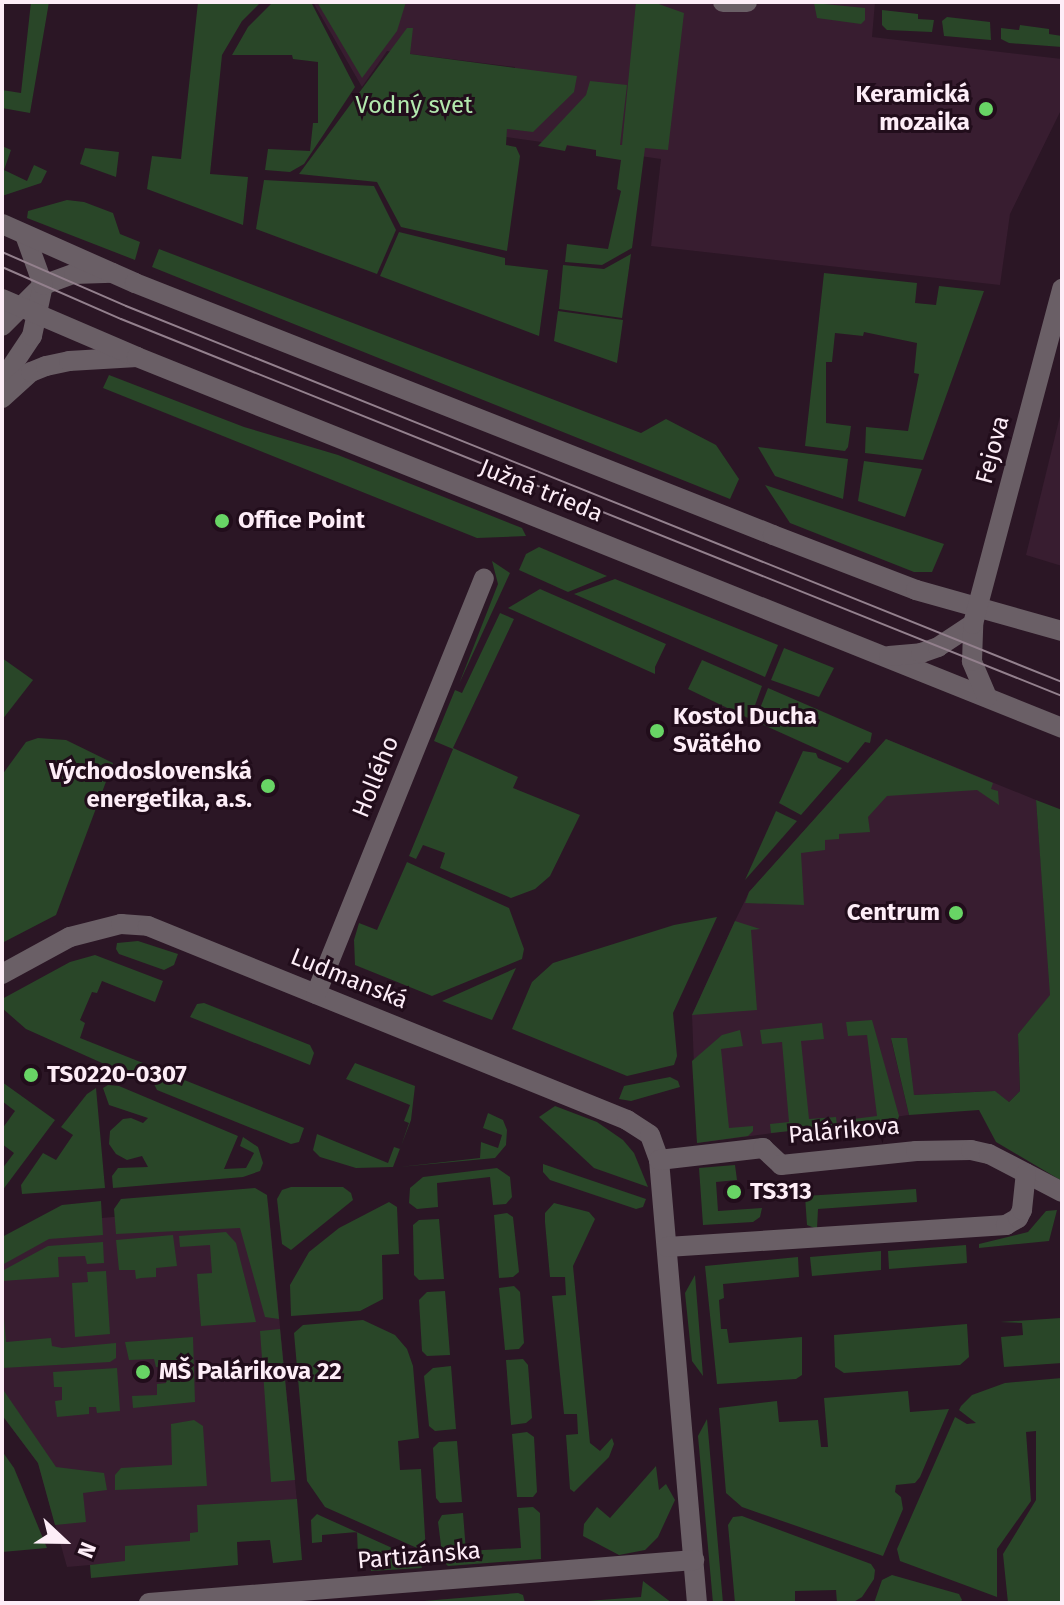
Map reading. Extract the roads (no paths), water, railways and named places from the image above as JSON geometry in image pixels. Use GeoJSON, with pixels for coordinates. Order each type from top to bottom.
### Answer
{"type":"FeatureCollection","features":[{"type":"Feature","properties":{"kind":"street"},"geometry":{"type":"LineString","coordinates":[[723,2],[747,2]]}},
{"type":"Feature","properties":{"kind":"street","name":"Južná trieda"},"geometry":{"type":"LineString","coordinates":[[2,224],[112,273],[976,616],[1062,631]]}},
{"type":"Feature","properties":{"kind":"street"},"geometry":{"type":"LineString","coordinates":[[2,381],[32,336],[43,285],[25,235]]}},
{"type":"Feature","properties":{"kind":"street"},"geometry":{"type":"LineString","coordinates":[[2,326],[10,303],[43,285],[74,274],[112,273]]}},
{"type":"Feature","properties":{"kind":"street","name":"Fejova"},"geometry":{"type":"LineString","coordinates":[[987,697],[972,661],[976,616],[1062,289]]}},
{"type":"Feature","properties":{"kind":"street","name":"Južná trieda"},"geometry":{"type":"LineString","coordinates":[[10,303],[137,357],[1062,728]]}},
{"type":"Feature","properties":{"kind":"street"},"geometry":{"type":"LineString","coordinates":[[2,398],[31,372],[46,366],[69,361],[137,357]]}},
{"type":"Feature","properties":{"kind":"street","name":"Hollého"},"geometry":{"type":"LineString","coordinates":[[316,994],[484,579]]}},
{"type":"Feature","properties":{"kind":"street"},"geometry":{"type":"LineString","coordinates":[[883,656],[913,654],[938,647],[976,616]]}},
{"type":"Feature","properties":{"kind":"street","name":"Ludmanská"},"geometry":{"type":"LineString","coordinates":[[2,974],[70,937],[121,924],[137,924],[160,930],[627,1120],[650,1135],[659,1160]]}},
{"type":"Feature","properties":{"kind":"street","name":"Palárikova"},"geometry":{"type":"LineString","coordinates":[[659,1160],[763,1148],[781,1165],[953,1149],[989,1154],[1062,1192]]}},
{"type":"Feature","properties":{"kind":"street"},"geometry":{"type":"LineString","coordinates":[[659,1160],[697,1603]]}},
{"type":"Feature","properties":{"kind":"street"},"geometry":{"type":"LineString","coordinates":[[667,1247],[1006,1225],[1022,1210],[1026,1173]]}},
{"type":"Feature","properties":{"kind":"street","name":"Partizánska"},"geometry":{"type":"LineString","coordinates":[[149,1603],[694,1560]]}},
{"type":"Feature","properties":{"kind":"tram line"},"geometry":{"type":"LineString","coordinates":[[2,252],[126,306],[1062,682]]}},
{"type":"Feature","properties":{"kind":"tram line"},"geometry":{"type":"LineString","coordinates":[[2,267],[121,319],[1062,696]]}},
{"type":"Feature","properties":{"kind":"place","name":"Keramická mozaika"},"geometry":{"type":"Point","coordinates":[986,109]}},
{"type":"Feature","properties":{"kind":"place","name":"Office Point"},"geometry":{"type":"Point","coordinates":[222,521]}},
{"type":"Feature","properties":{"kind":"place","name":"Kostol Ducha Svätého"},"geometry":{"type":"Point","coordinates":[657,731]}},
{"type":"Feature","properties":{"kind":"place","name":"Východoslovenská energetika, a.s."},"geometry":{"type":"Point","coordinates":[268,786]}},
{"type":"Feature","properties":{"kind":"place","name":"Centrum"},"geometry":{"type":"Point","coordinates":[956,913]}},
{"type":"Feature","properties":{"kind":"place","name":"TS0220-0307"},"geometry":{"type":"Point","coordinates":[31,1075]}},
{"type":"Feature","properties":{"kind":"place","name":"TS313"},"geometry":{"type":"Point","coordinates":[734,1192]}},
{"type":"Feature","properties":{"kind":"place","name":"MŠ Palárikova 22"},"geometry":{"type":"Point","coordinates":[143,1372]}},
{"type":"Feature","properties":{"kind":"park label","name":"Vodný svet"},"geometry":{"type":"Point","coordinates":[414,106]}}]}
